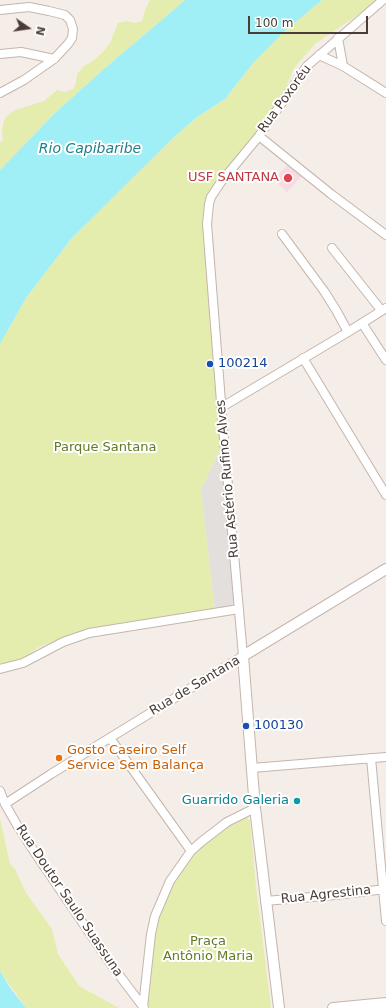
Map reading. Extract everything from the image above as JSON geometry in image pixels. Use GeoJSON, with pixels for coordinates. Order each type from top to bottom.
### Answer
{"type":"FeatureCollection","features":[{"type":"Feature","properties":{"kind":"street","name":"Rua Poxoréu"},"geometry":{"type":"LineString","coordinates":[[215,191],[227,174],[259,136],[307,66],[383,0]]}},
{"type":"Feature","properties":{"kind":"street"},"geometry":{"type":"LineString","coordinates":[[0,10],[29,8],[49,11],[65,15],[70,20],[73,28],[72,38],[54,59],[24,80],[0,93]]}},
{"type":"Feature","properties":{"kind":"street"},"geometry":{"type":"LineString","coordinates":[[338,38],[343,66]]}},
{"type":"Feature","properties":{"kind":"street"},"geometry":{"type":"LineString","coordinates":[[0,54],[21,52],[54,59]]}},
{"type":"Feature","properties":{"kind":"street"},"geometry":{"type":"LineString","coordinates":[[319,55],[343,66],[386,93]]}},
{"type":"Feature","properties":{"kind":"street"},"geometry":{"type":"LineString","coordinates":[[259,136],[331,194],[386,235]]}},
{"type":"Feature","properties":{"kind":"street","name":"Rua Astério Rufino Alves"},"geometry":{"type":"LineString","coordinates":[[215,191],[209,204],[207,224],[243,656],[254,808],[279,1008]]}},
{"type":"Feature","properties":{"kind":"street"},"geometry":{"type":"LineString","coordinates":[[282,234],[324,291],[348,332]]}},
{"type":"Feature","properties":{"kind":"street"},"geometry":{"type":"LineString","coordinates":[[222,407],[348,332],[383,309],[332,248]]}},
{"type":"Feature","properties":{"kind":"street"},"geometry":{"type":"LineString","coordinates":[[362,323],[386,360]]}},
{"type":"Feature","properties":{"kind":"street"},"geometry":{"type":"LineString","coordinates":[[303,358],[386,495]]}},
{"type":"Feature","properties":{"kind":"street","name":"Rua de Santana"},"geometry":{"type":"LineString","coordinates":[[5,804],[51,774],[386,569]]}},
{"type":"Feature","properties":{"kind":"street"},"geometry":{"type":"LineString","coordinates":[[0,669],[23,663],[63,642],[90,633],[239,609]]}},
{"type":"Feature","properties":{"kind":"street"},"geometry":{"type":"LineString","coordinates":[[110,738],[191,851]]}},
{"type":"Feature","properties":{"kind":"street"},"geometry":{"type":"LineString","coordinates":[[252,768],[386,757]]}},
{"type":"Feature","properties":{"kind":"street"},"geometry":{"type":"LineString","coordinates":[[371,758],[385,889],[386,921]]}},
{"type":"Feature","properties":{"kind":"street","name":"Rua Doutor Saulo Suassuna"},"geometry":{"type":"LineString","coordinates":[[0,791],[5,804],[21,831],[60,892],[143,1008]]}},
{"type":"Feature","properties":{"kind":"street"},"geometry":{"type":"LineString","coordinates":[[143,1008],[151,934],[155,916],[170,881],[191,851],[227,822],[254,808]]}},
{"type":"Feature","properties":{"kind":"street","name":"Rua Agrestina"},"geometry":{"type":"LineString","coordinates":[[265,901],[385,889]]}},
{"type":"Feature","properties":{"kind":"street"},"geometry":{"type":"LineString","coordinates":[[333,1008],[386,1003]]}},
{"type":"Feature","properties":{"kind":"shaded area","name":"USF SANTANA"},"geometry":{"type":"Polygon","coordinates":[[[288,164],[302,176],[287,192],[274,180],[288,164]]]}},
{"type":"Feature","properties":{"kind":"shaded area"},"geometry":{"type":"Polygon","coordinates":[[[224,440],[238,605],[215,610],[201,490],[224,440]]]}},
{"type":"Feature","properties":{"kind":"green space"},"geometry":{"type":"Polygon","coordinates":[[[150,0],[185,0],[56,112],[0,170],[0,143],[3,139],[3,123],[6,117],[15,110],[44,101],[57,90],[65,92],[73,89],[76,83],[77,74],[84,66],[93,61],[103,52],[110,43],[118,23],[126,21],[135,23],[142,21],[150,0]]]}},
{"type":"Feature","properties":{"kind":"green space","name":"Parque Santana"},"geometry":{"type":"Polygon","coordinates":[[[322,0],[376,0],[371,6],[315,44],[294,68],[286,88],[271,111],[245,147],[222,174],[214,188],[210,207],[224,440],[201,490],[215,610],[74,633],[37,648],[18,664],[0,667],[0,344],[26,298],[71,239],[172,139],[197,117],[225,99],[254,62],[285,31],[322,0]]]}},
{"type":"Feature","properties":{"kind":"green space","name":"Praça Antônio Maria"},"geometry":{"type":"Polygon","coordinates":[[[246,816],[250,821],[256,886],[271,1007],[147,1008],[154,930],[166,893],[196,848],[238,818],[246,816]]]}},
{"type":"Feature","properties":{"kind":"green space"},"geometry":{"type":"Polygon","coordinates":[[[0,818],[10,864],[15,869],[26,893],[52,929],[58,954],[79,986],[119,1008],[26,1008],[0,971],[0,818]]]}},
{"type":"Feature","properties":{"kind":"water","name":"Rio Capibaribe"},"geometry":{"type":"Polygon","coordinates":[[[185,0],[322,0],[285,31],[254,62],[225,99],[197,117],[172,139],[71,239],[26,298],[0,344],[0,170],[56,112],[185,0]]]}},
{"type":"Feature","properties":{"kind":"water"},"geometry":{"type":"Polygon","coordinates":[[[0,971],[11,989],[26,1008],[0,1008],[0,971]]]}},
{"type":"Feature","properties":{"kind":"place","name":"USF SANTANA"},"geometry":{"type":"Point","coordinates":[288,178]}},
{"type":"Feature","properties":{"kind":"place","name":"100214"},"geometry":{"type":"Point","coordinates":[210,364]}},
{"type":"Feature","properties":{"kind":"place","name":"100130"},"geometry":{"type":"Point","coordinates":[246,726]}},
{"type":"Feature","properties":{"kind":"place","name":"Gosto Caseiro Self Service Sem Balança"},"geometry":{"type":"Point","coordinates":[59,758]}},
{"type":"Feature","properties":{"kind":"place","name":"Guarrido Galeria"},"geometry":{"type":"Point","coordinates":[297,801]}}]}
